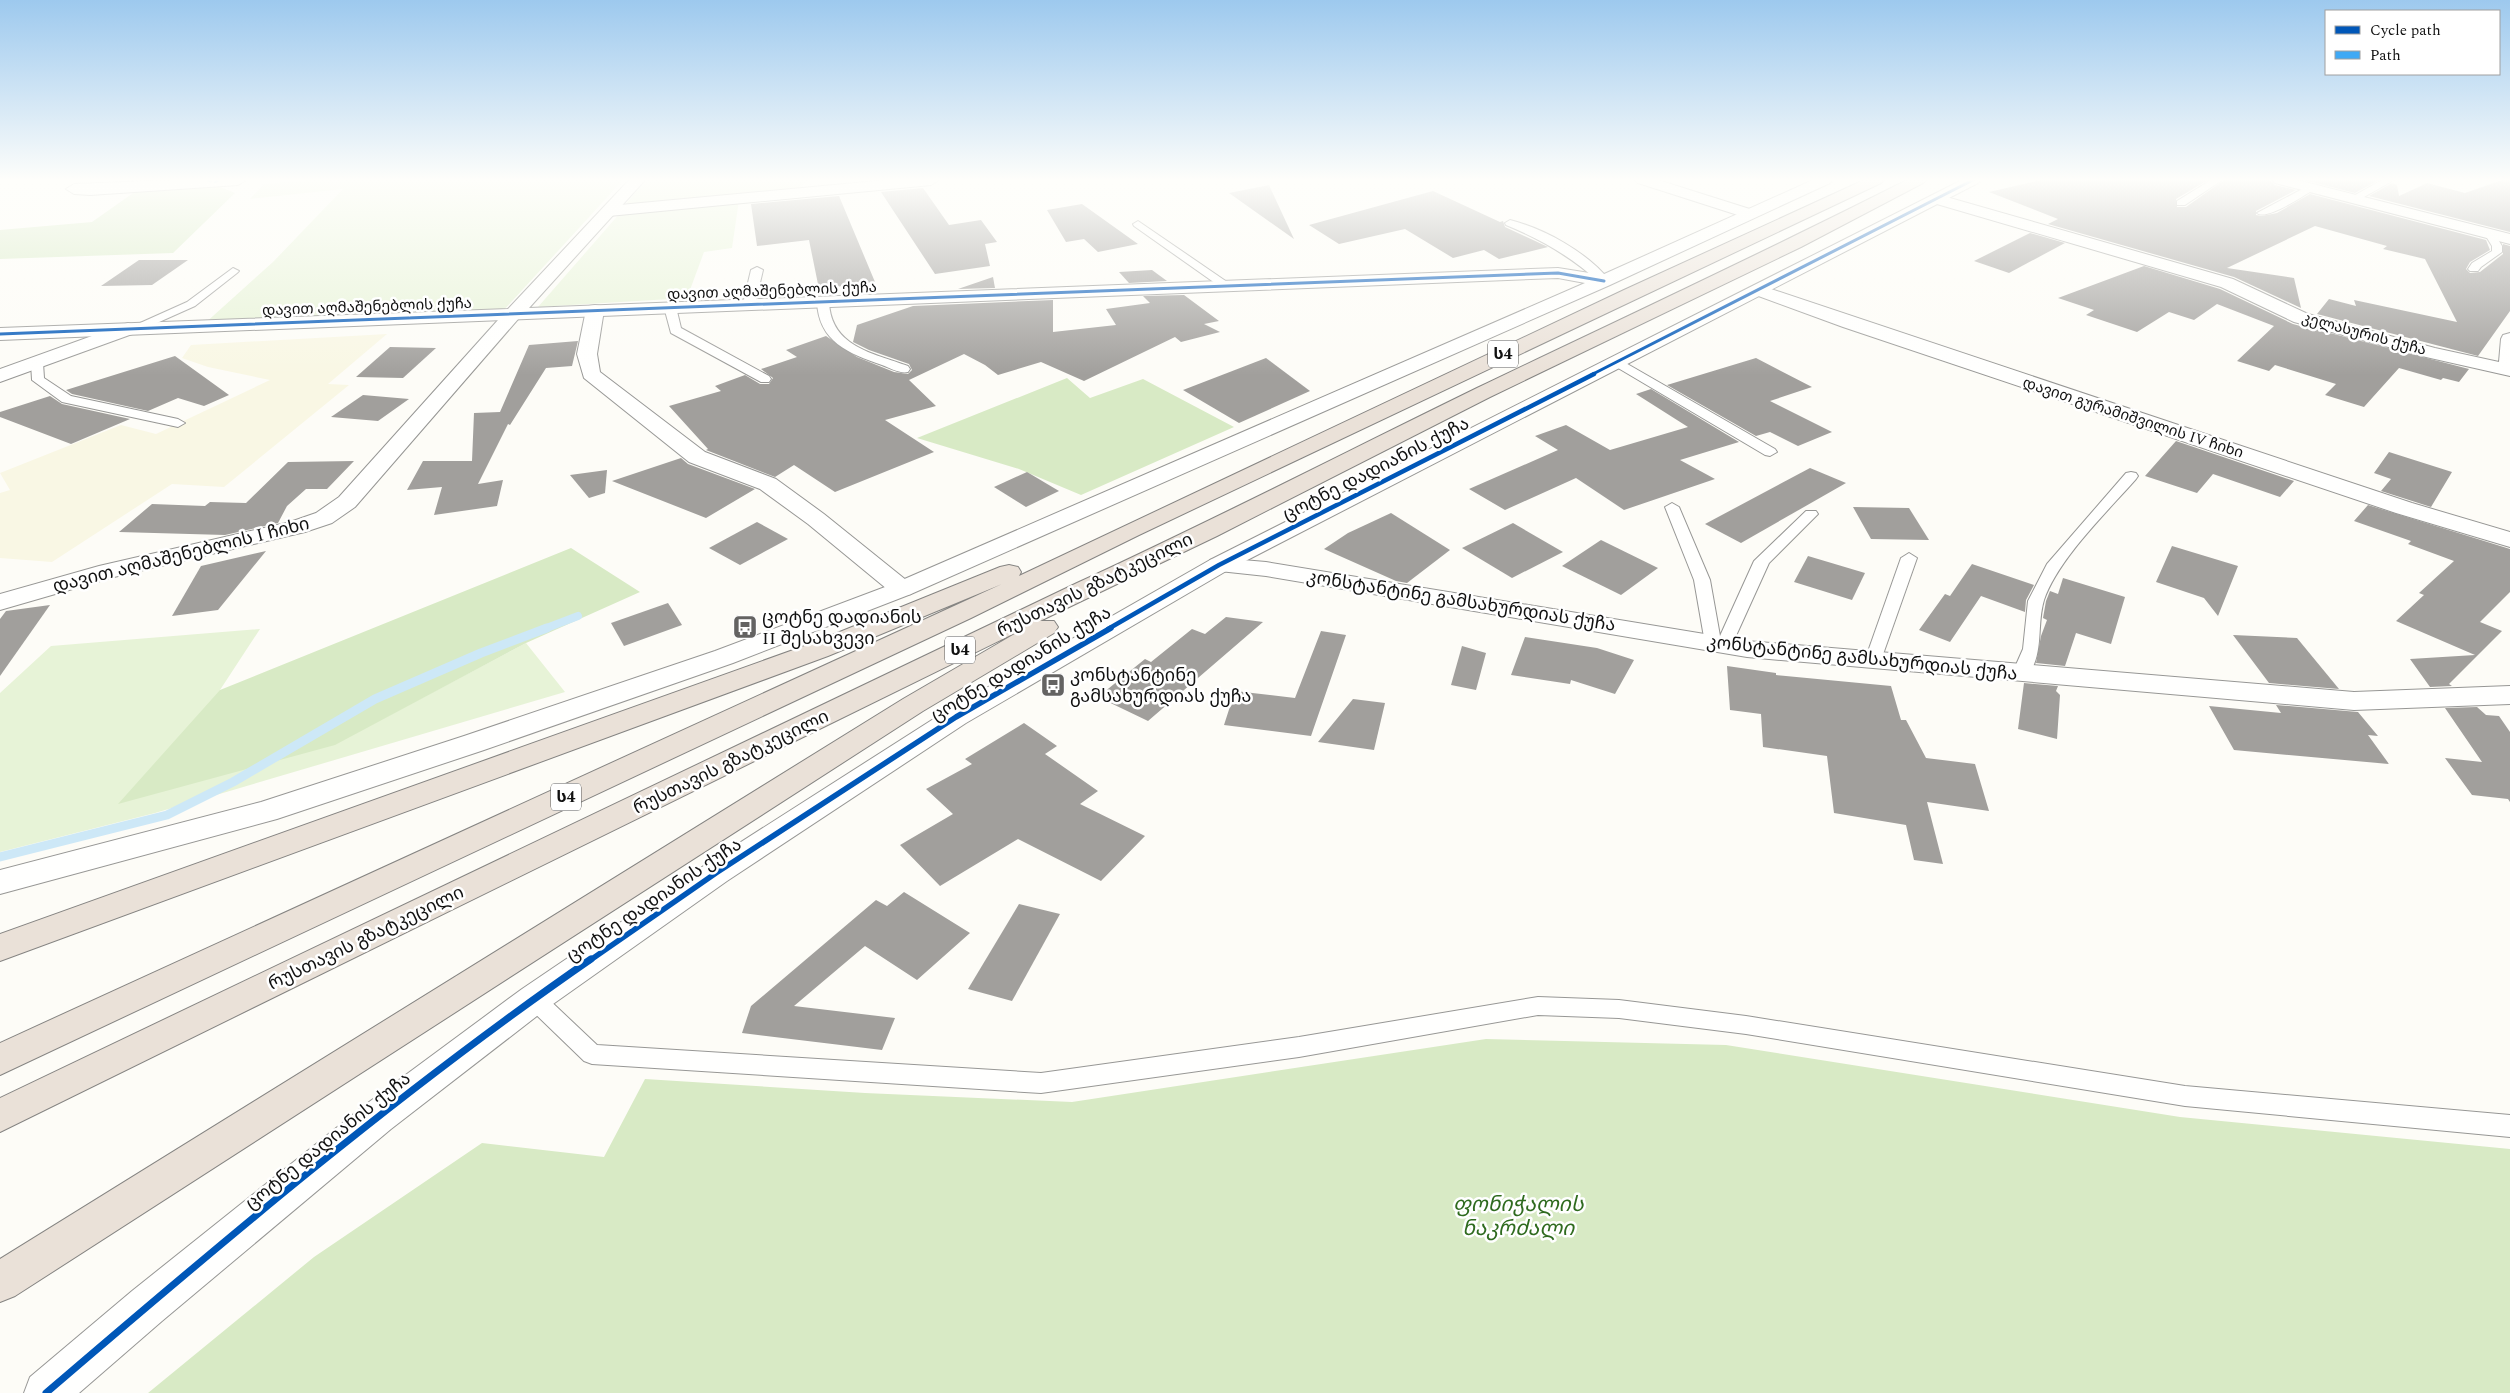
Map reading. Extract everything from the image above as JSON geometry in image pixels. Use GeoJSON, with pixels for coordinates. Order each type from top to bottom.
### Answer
{"type":"FeatureCollection","features":[{"type":"Feature","properties":{"kind":"highway","name":"რუსთავის გზატკეცილი"},"geometry":{"type":"LineString","coordinates":[[0,1060],[962,613],[1131,530],[1735,245]]}},
{"type":"Feature","properties":{"kind":"highway","name":"რუსთავის გზატკეცილი"},"geometry":{"type":"LineString","coordinates":[[0,1116],[1086,588],[1209,531],[1483,393],[1791,245]]}},
{"type":"Feature","properties":{"kind":"highway"},"geometry":{"type":"LineString","coordinates":[[0,948],[819,650],[1036,560],[1131,530]]}},
{"type":"Feature","properties":{"kind":"highway"},"geometry":{"type":"LineString","coordinates":[[0,1282],[913,705],[1209,531]]}},
{"type":"Feature","properties":{"kind":"street","name":"დავით აღმაშენებლის I ჩიხი"},"geometry":{"type":"LineString","coordinates":[[0,602],[108,571],[297,527],[324,518],[347,502],[513,314],[577,245]]}},
{"type":"Feature","properties":{"kind":"street"},"geometry":{"type":"LineString","coordinates":[[0,882],[266,811],[474,743],[724,657],[902,590],[1682,245]]}},
{"type":"Feature","properties":{"kind":"street","name":"ცოტნე დადიანის ქუჩა"},"geometry":{"type":"LineString","coordinates":[[46,1393],[147,1306],[378,1117],[534,999],[716,873],[956,717],[1219,565],[1847,245]]}},
{"type":"Feature","properties":{"kind":"street","name":"კელასურის ქუჩა"},"geometry":{"type":"LineString","coordinates":[[2095,245],[2227,283],[2301,318],[2433,353],[2509,369]]}},
{"type":"Feature","properties":{"kind":"street","name":"დავით აღმაშენებლის ქუჩა"},"geometry":{"type":"LineString","coordinates":[[0,334],[1558,273],[1604,281]]}},
{"type":"Feature","properties":{"kind":"street","name":"დავით გურამიშვილის IV ჩიხი"},"geometry":{"type":"LineString","coordinates":[[1759,290],[1850,323],[2376,498],[2510,540]]}},
{"type":"Feature","properties":{"kind":"street"},"geometry":{"type":"LineString","coordinates":[[595,310],[587,354],[590,374],[697,457],[768,484],[816,519],[902,590]]}},
{"type":"Feature","properties":{"kind":"street"},"geometry":{"type":"LineString","coordinates":[[0,376],[131,329]]}},
{"type":"Feature","properties":{"kind":"street"},"geometry":{"type":"LineString","coordinates":[[2509,369],[2510,339]]}},
{"type":"Feature","properties":{"kind":"street","name":"კონსტანტინე გამსახურდიას ქუჩა"},"geometry":{"type":"LineString","coordinates":[[1219,565],[1266,569],[1718,644],[1873,660],[2354,701],[2510,696]]}},
{"type":"Feature","properties":{"kind":"lane"},"geometry":{"type":"LineString","coordinates":[[1168,245],[1226,286]]}},
{"type":"Feature","properties":{"kind":"lane"},"geometry":{"type":"LineString","coordinates":[[1560,245],[1582,259],[1604,281]]}},
{"type":"Feature","properties":{"kind":"lane"},"geometry":{"type":"LineString","coordinates":[[2474,269],[2476,265],[2497,252],[2496,245]]}},
{"type":"Feature","properties":{"kind":"lane"},"geometry":{"type":"LineString","coordinates":[[749,304],[757,270]]}},
{"type":"Feature","properties":{"kind":"lane"},"geometry":{"type":"LineString","coordinates":[[131,329],[190,304],[233,271]]}},
{"type":"Feature","properties":{"kind":"lane"},"geometry":{"type":"LineString","coordinates":[[823,302],[822,312],[826,328],[844,345],[904,369]]}},
{"type":"Feature","properties":{"kind":"lane"},"geometry":{"type":"LineString","coordinates":[[670,308],[674,330],[765,379]]}},
{"type":"Feature","properties":{"kind":"lane"},"geometry":{"type":"LineString","coordinates":[[1616,362],[1770,452]]}},
{"type":"Feature","properties":{"kind":"lane"},"geometry":{"type":"LineString","coordinates":[[38,363],[38,380],[67,399],[178,423]]}},
{"type":"Feature","properties":{"kind":"lane"},"geometry":{"type":"LineString","coordinates":[[2021,674],[2030,650],[2036,601],[2055,564],[2131,476]]}},
{"type":"Feature","properties":{"kind":"lane"},"geometry":{"type":"LineString","coordinates":[[1672,507],[1702,580],[1718,644]]}},
{"type":"Feature","properties":{"kind":"lane"},"geometry":{"type":"LineString","coordinates":[[1718,644],[1762,561],[1812,514]]}},
{"type":"Feature","properties":{"kind":"lane"},"geometry":{"type":"LineString","coordinates":[[1873,660],[1909,558]]}},
{"type":"Feature","properties":{"kind":"lane"},"geometry":{"type":"LineString","coordinates":[[534,999],[592,1054],[1041,1083],[1299,1047],[1538,1006],[1619,1009],[1756,1027],[2185,1096],[2510,1126]]}},
{"type":"Feature","properties":{"kind":"shaded area"},"geometry":{"type":"Polygon","coordinates":[[[387,334],[328,384],[349,385],[224,487],[172,484],[52,562],[0,558],[0,493],[10,490],[0,473],[121,425],[156,434],[270,380],[208,367],[182,358],[191,345],[387,334]]]}},
{"type":"Feature","properties":{"kind":"green space"},"geometry":{"type":"Polygon","coordinates":[[[0,245],[181,245],[173,253],[0,259],[0,245]]]}},
{"type":"Feature","properties":{"kind":"green space"},"geometry":{"type":"Polygon","coordinates":[[[289,245],[563,245],[503,311],[203,325],[289,245]]]}},
{"type":"Feature","properties":{"kind":"green space"},"geometry":{"type":"Polygon","coordinates":[[[592,245],[732,245],[732,248],[704,252],[687,298],[538,307],[592,245]]]}},
{"type":"Feature","properties":{"kind":"green space"},"geometry":{"type":"Polygon","coordinates":[[[1067,378],[1090,398],[1143,379],[1234,427],[1081,495],[1019,469],[917,438],[1067,378]]]}},
{"type":"Feature","properties":{"kind":"green space"},"geometry":{"type":"Polygon","coordinates":[[[571,548],[640,592],[526,643],[335,745],[118,804],[220,690],[571,548]]]}},
{"type":"Feature","properties":{"kind":"green space"},"geometry":{"type":"Polygon","coordinates":[[[260,629],[220,690],[335,744],[526,643],[565,692],[155,813],[0,852],[0,693],[51,646],[260,629]]]}},
{"type":"Feature","properties":{"kind":"green space","name":"ფონიჭალის ნაკრძალი"},"geometry":{"type":"Polygon","coordinates":[[[1486,1039],[1726,1045],[2180,1117],[2510,1149],[2510,1393],[148,1393],[314,1257],[482,1143],[604,1157],[645,1079],[865,1093],[1072,1102],[1486,1039]]]}},
{"type":"Feature","properties":{"kind":"building"},"geometry":{"type":"Polygon","coordinates":[[[810,245],[860,245],[875,282],[819,289],[810,245]]]}},
{"type":"Feature","properties":{"kind":"building"},"geometry":{"type":"Polygon","coordinates":[[[916,245],[985,245],[990,266],[935,274],[916,245]]]}},
{"type":"Feature","properties":{"kind":"building"},"geometry":{"type":"Polygon","coordinates":[[[1090,245],[1133,245],[1098,252],[1090,245]]]}},
{"type":"Feature","properties":{"kind":"building"},"geometry":{"type":"Polygon","coordinates":[[[1431,245],[1544,245],[1548,247],[1499,259],[1484,250],[1453,258],[1431,245]]]}},
{"type":"Feature","properties":{"kind":"building"},"geometry":{"type":"Polygon","coordinates":[[[2006,245],[2061,245],[2009,273],[1974,261],[2006,245]]]}},
{"type":"Feature","properties":{"kind":"building"},"geometry":{"type":"Polygon","coordinates":[[[2122,245],[2275,245],[2227,268],[2294,278],[2301,308],[2234,277],[2122,245]]]}},
{"type":"Feature","properties":{"kind":"building"},"geometry":{"type":"Polygon","coordinates":[[[2383,245],[2488,245],[2490,250],[2470,262],[2466,269],[2470,273],[2480,272],[2503,254],[2503,245],[2510,246],[2510,311],[2478,356],[2317,314],[2329,299],[2356,306],[2354,300],[2457,322],[2425,259],[2383,249],[2387,246],[2383,245]]]}},
{"type":"Feature","properties":{"kind":"building"},"geometry":{"type":"Polygon","coordinates":[[[139,260],[188,260],[152,285],[101,286],[139,260]]]}},
{"type":"Feature","properties":{"kind":"building"},"geometry":{"type":"Polygon","coordinates":[[[2144,266],[2220,289],[2293,324],[2304,327],[2305,330],[2307,327],[2469,369],[2459,382],[2443,378],[2441,380],[2399,368],[2364,407],[2325,395],[2336,384],[2275,365],[2269,371],[2237,361],[2274,326],[2217,304],[2194,320],[2169,312],[2137,332],[2086,315],[2094,310],[2058,298],[2144,266]]]}},
{"type":"Feature","properties":{"kind":"building"},"geometry":{"type":"Polygon","coordinates":[[[1152,270],[1167,281],[1129,283],[1119,272],[1152,270]]]}},
{"type":"Feature","properties":{"kind":"building"},"geometry":{"type":"Polygon","coordinates":[[[993,277],[995,288],[958,289],[993,277]]]}},
{"type":"Feature","properties":{"kind":"building"},"geometry":{"type":"Polygon","coordinates":[[[1184,295],[1219,321],[1204,324],[1220,332],[1181,342],[1175,337],[1084,381],[1041,362],[998,375],[985,365],[964,354],[909,380],[936,406],[885,420],[934,452],[835,492],[794,465],[775,477],[706,450],[708,449],[669,406],[721,391],[715,386],[745,375],[760,384],[769,384],[773,378],[761,369],[797,357],[786,350],[826,336],[857,357],[894,372],[908,374],[912,370],[909,364],[869,350],[853,342],[857,325],[913,306],[1053,300],[1053,332],[1116,325],[1106,309],[1150,303],[1143,296],[1184,295]]]}},
{"type":"Feature","properties":{"kind":"building"},"geometry":{"type":"Polygon","coordinates":[[[578,341],[572,366],[546,368],[510,425],[508,424],[478,484],[503,480],[497,506],[434,515],[442,487],[407,490],[423,461],[472,461],[474,413],[500,412],[529,345],[578,341]]]}},
{"type":"Feature","properties":{"kind":"building"},"geometry":{"type":"Polygon","coordinates":[[[390,347],[436,348],[403,378],[356,377],[390,347]]]}},
{"type":"Feature","properties":{"kind":"building"},"geometry":{"type":"Polygon","coordinates":[[[175,356],[229,395],[204,406],[178,398],[148,411],[72,394],[66,390],[175,356]]]}},
{"type":"Feature","properties":{"kind":"building"},"geometry":{"type":"Polygon","coordinates":[[[1266,358],[1310,391],[1239,423],[1183,390],[1266,358]]]}},
{"type":"Feature","properties":{"kind":"building"},"geometry":{"type":"Polygon","coordinates":[[[1756,358],[1812,387],[1770,401],[1832,432],[1798,446],[1770,432],[1756,436],[1667,385],[1756,358]]]}},
{"type":"Feature","properties":{"kind":"building"},"geometry":{"type":"Polygon","coordinates":[[[1651,389],[1739,442],[1680,460],[1715,479],[1624,510],[1576,478],[1505,510],[1469,489],[1558,450],[1535,436],[1566,425],[1610,450],[1688,427],[1636,394],[1651,389]]]}},
{"type":"Feature","properties":{"kind":"building"},"geometry":{"type":"Polygon","coordinates":[[[363,395],[409,399],[378,421],[331,417],[363,395]]]}},
{"type":"Feature","properties":{"kind":"building"},"geometry":{"type":"Polygon","coordinates":[[[50,396],[62,404],[130,419],[71,444],[0,417],[0,412],[50,396]]]}},
{"type":"Feature","properties":{"kind":"building"},"geometry":{"type":"Polygon","coordinates":[[[2176,441],[2294,481],[2280,497],[2213,474],[2197,493],[2145,476],[2176,441]]]}},
{"type":"Feature","properties":{"kind":"building"},"geometry":{"type":"Polygon","coordinates":[[[2389,452],[2452,472],[2431,507],[2381,491],[2391,479],[2374,473],[2389,452]]]}},
{"type":"Feature","properties":{"kind":"building"},"geometry":{"type":"Polygon","coordinates":[[[681,458],[688,464],[755,489],[706,518],[612,481],[681,458]]]}},
{"type":"Feature","properties":{"kind":"building"},"geometry":{"type":"Polygon","coordinates":[[[354,461],[327,489],[306,489],[287,506],[278,523],[225,535],[119,532],[152,504],[205,506],[210,502],[246,503],[288,462],[354,461]]]}},
{"type":"Feature","properties":{"kind":"building"},"geometry":{"type":"Polygon","coordinates":[[[1810,468],[1846,483],[1741,543],[1705,524],[1810,468]]]}},
{"type":"Feature","properties":{"kind":"building"},"geometry":{"type":"Polygon","coordinates":[[[607,470],[605,493],[589,498],[570,475],[607,470]]]}},
{"type":"Feature","properties":{"kind":"building"},"geometry":{"type":"Polygon","coordinates":[[[1027,472],[1059,491],[1026,507],[994,487],[1027,472]]]}},
{"type":"Feature","properties":{"kind":"building"},"geometry":{"type":"Polygon","coordinates":[[[2368,505],[2510,549],[2510,592],[2480,622],[2502,631],[2449,684],[2452,686],[2430,687],[2410,659],[2475,655],[2396,621],[2424,595],[2419,593],[2454,561],[2408,544],[2411,541],[2354,521],[2368,505]]]}},
{"type":"Feature","properties":{"kind":"building"},"geometry":{"type":"Polygon","coordinates":[[[1853,507],[1909,508],[1929,540],[1871,539],[1853,507]]]}},
{"type":"Feature","properties":{"kind":"building"},"geometry":{"type":"Polygon","coordinates":[[[1391,513],[1450,550],[1407,583],[1396,581],[1324,549],[1348,533],[1391,513]]]}},
{"type":"Feature","properties":{"kind":"building"},"geometry":{"type":"Polygon","coordinates":[[[757,522],[788,539],[740,565],[709,548],[757,522]]]}},
{"type":"Feature","properties":{"kind":"building"},"geometry":{"type":"Polygon","coordinates":[[[1513,523],[1563,552],[1512,578],[1462,548],[1513,523]]]}},
{"type":"Feature","properties":{"kind":"building"},"geometry":{"type":"Polygon","coordinates":[[[1601,540],[1658,568],[1621,595],[1562,566],[1601,540]]]}},
{"type":"Feature","properties":{"kind":"building"},"geometry":{"type":"Polygon","coordinates":[[[2172,546],[2238,566],[2218,616],[2204,598],[2156,582],[2172,546]]]}},
{"type":"Feature","properties":{"kind":"building"},"geometry":{"type":"Polygon","coordinates":[[[266,551],[218,610],[172,616],[201,566],[266,551]]]}},
{"type":"Feature","properties":{"kind":"building"},"geometry":{"type":"Polygon","coordinates":[[[1808,556],[1865,573],[1852,600],[1794,582],[1808,556]]]}},
{"type":"Feature","properties":{"kind":"building"},"geometry":{"type":"Polygon","coordinates":[[[1972,564],[2034,585],[2026,600],[2025,612],[1981,596],[1950,642],[1919,630],[1945,594],[1950,596],[1972,564]]]}},
{"type":"Feature","properties":{"kind":"building"},"geometry":{"type":"Polygon","coordinates":[[[2063,578],[2125,597],[2111,644],[2076,633],[2065,666],[2036,663],[2041,636],[2047,620],[2043,618],[2046,601],[2050,591],[2058,594],[2063,578]]]}},
{"type":"Feature","properties":{"kind":"building"},"geometry":{"type":"Polygon","coordinates":[[[668,603],[682,625],[624,646],[611,623],[668,603]]]}},
{"type":"Feature","properties":{"kind":"building"},"geometry":{"type":"Polygon","coordinates":[[[50,605],[0,676],[0,619],[6,611],[50,605]]]}},
{"type":"Feature","properties":{"kind":"building"},"geometry":{"type":"Polygon","coordinates":[[[1226,617],[1263,622],[1148,721],[1098,697],[1145,659],[1151,662],[1192,629],[1205,634],[1226,617]]]}},
{"type":"Feature","properties":{"kind":"building"},"geometry":{"type":"Polygon","coordinates":[[[1321,631],[1346,635],[1311,736],[1224,725],[1235,691],[1295,698],[1321,631]]]}},
{"type":"Feature","properties":{"kind":"building"},"geometry":{"type":"Polygon","coordinates":[[[2233,635],[2297,638],[2339,689],[2269,683],[2233,635]]]}},
{"type":"Feature","properties":{"kind":"building"},"geometry":{"type":"Polygon","coordinates":[[[1525,637],[1597,648],[1634,660],[1615,694],[1571,680],[1570,684],[1511,675],[1525,637]]]}},
{"type":"Feature","properties":{"kind":"building"},"geometry":{"type":"Polygon","coordinates":[[[1462,646],[1486,653],[1476,690],[1451,685],[1462,646]]]}},
{"type":"Feature","properties":{"kind":"building"},"geometry":{"type":"Polygon","coordinates":[[[1727,666],[1776,673],[1776,675],[1891,686],[1901,720],[1906,720],[1926,758],[1975,764],[1989,811],[1927,802],[1943,864],[1914,860],[1906,825],[1834,813],[1827,756],[1763,747],[1761,714],[1730,710],[1727,666]]]}},
{"type":"Feature","properties":{"kind":"building"},"geometry":{"type":"Polygon","coordinates":[[[2024,683],[2058,686],[2056,691],[2060,695],[2057,739],[2018,729],[2024,683]]]}},
{"type":"Feature","properties":{"kind":"building"},"geometry":{"type":"Polygon","coordinates":[[[1353,699],[1385,703],[1374,750],[1318,742],[1353,699]]]}},
{"type":"Feature","properties":{"kind":"building"},"geometry":{"type":"Polygon","coordinates":[[[2276,705],[2358,712],[2378,736],[2368,735],[2389,764],[2234,750],[2209,706],[2281,713],[2276,705]]]}},
{"type":"Feature","properties":{"kind":"building"},"geometry":{"type":"Polygon","coordinates":[[[2477,707],[2486,715],[2499,716],[2510,732],[2510,802],[2508,799],[2472,795],[2445,758],[2482,762],[2445,708],[2477,707]]]}},
{"type":"Feature","properties":{"kind":"building"},"geometry":{"type":"Polygon","coordinates":[[[1024,723],[1057,746],[1045,754],[1098,791],[1080,804],[1145,836],[1101,881],[1018,839],[940,886],[900,845],[953,814],[926,789],[972,764],[965,759],[1024,723]]]}},
{"type":"Feature","properties":{"kind":"building"},"geometry":{"type":"Polygon","coordinates":[[[904,892],[970,933],[917,980],[865,946],[794,1006],[895,1018],[882,1050],[742,1033],[751,1006],[876,900],[887,906],[904,892]]]}},
{"type":"Feature","properties":{"kind":"building"},"geometry":{"type":"Polygon","coordinates":[[[1019,904],[1060,914],[1012,1001],[968,989],[1019,904]]]}},
{"type":"Feature","properties":{"kind":"waterway"},"geometry":{"type":"LineString","coordinates":[[544,629],[578,616]]}},
{"type":"Feature","properties":{"kind":"waterway"},"geometry":{"type":"LineString","coordinates":[[0,857],[167,815],[233,782],[375,699],[481,653],[547,628]]}},
{"type":"Feature","properties":{"kind":"cycle path"},"geometry":{"type":"LineString","coordinates":[[46,1393],[147,1306],[378,1117],[534,999],[716,873],[956,717],[1219,565],[1846,245]]}},
{"type":"Feature","properties":{"kind":"cycle path"},"geometry":{"type":"LineString","coordinates":[[0,334],[1558,273],[1604,281]]}},
{"type":"Feature","properties":{"kind":"place","name":"ცოტნე დადიანის II შესახვევი"},"geometry":{"type":"Point","coordinates":[745,627]}},
{"type":"Feature","properties":{"kind":"place","name":"კონსტანტინე გამსახურდიას ქუჩა"},"geometry":{"type":"Point","coordinates":[1053,685]}}]}
